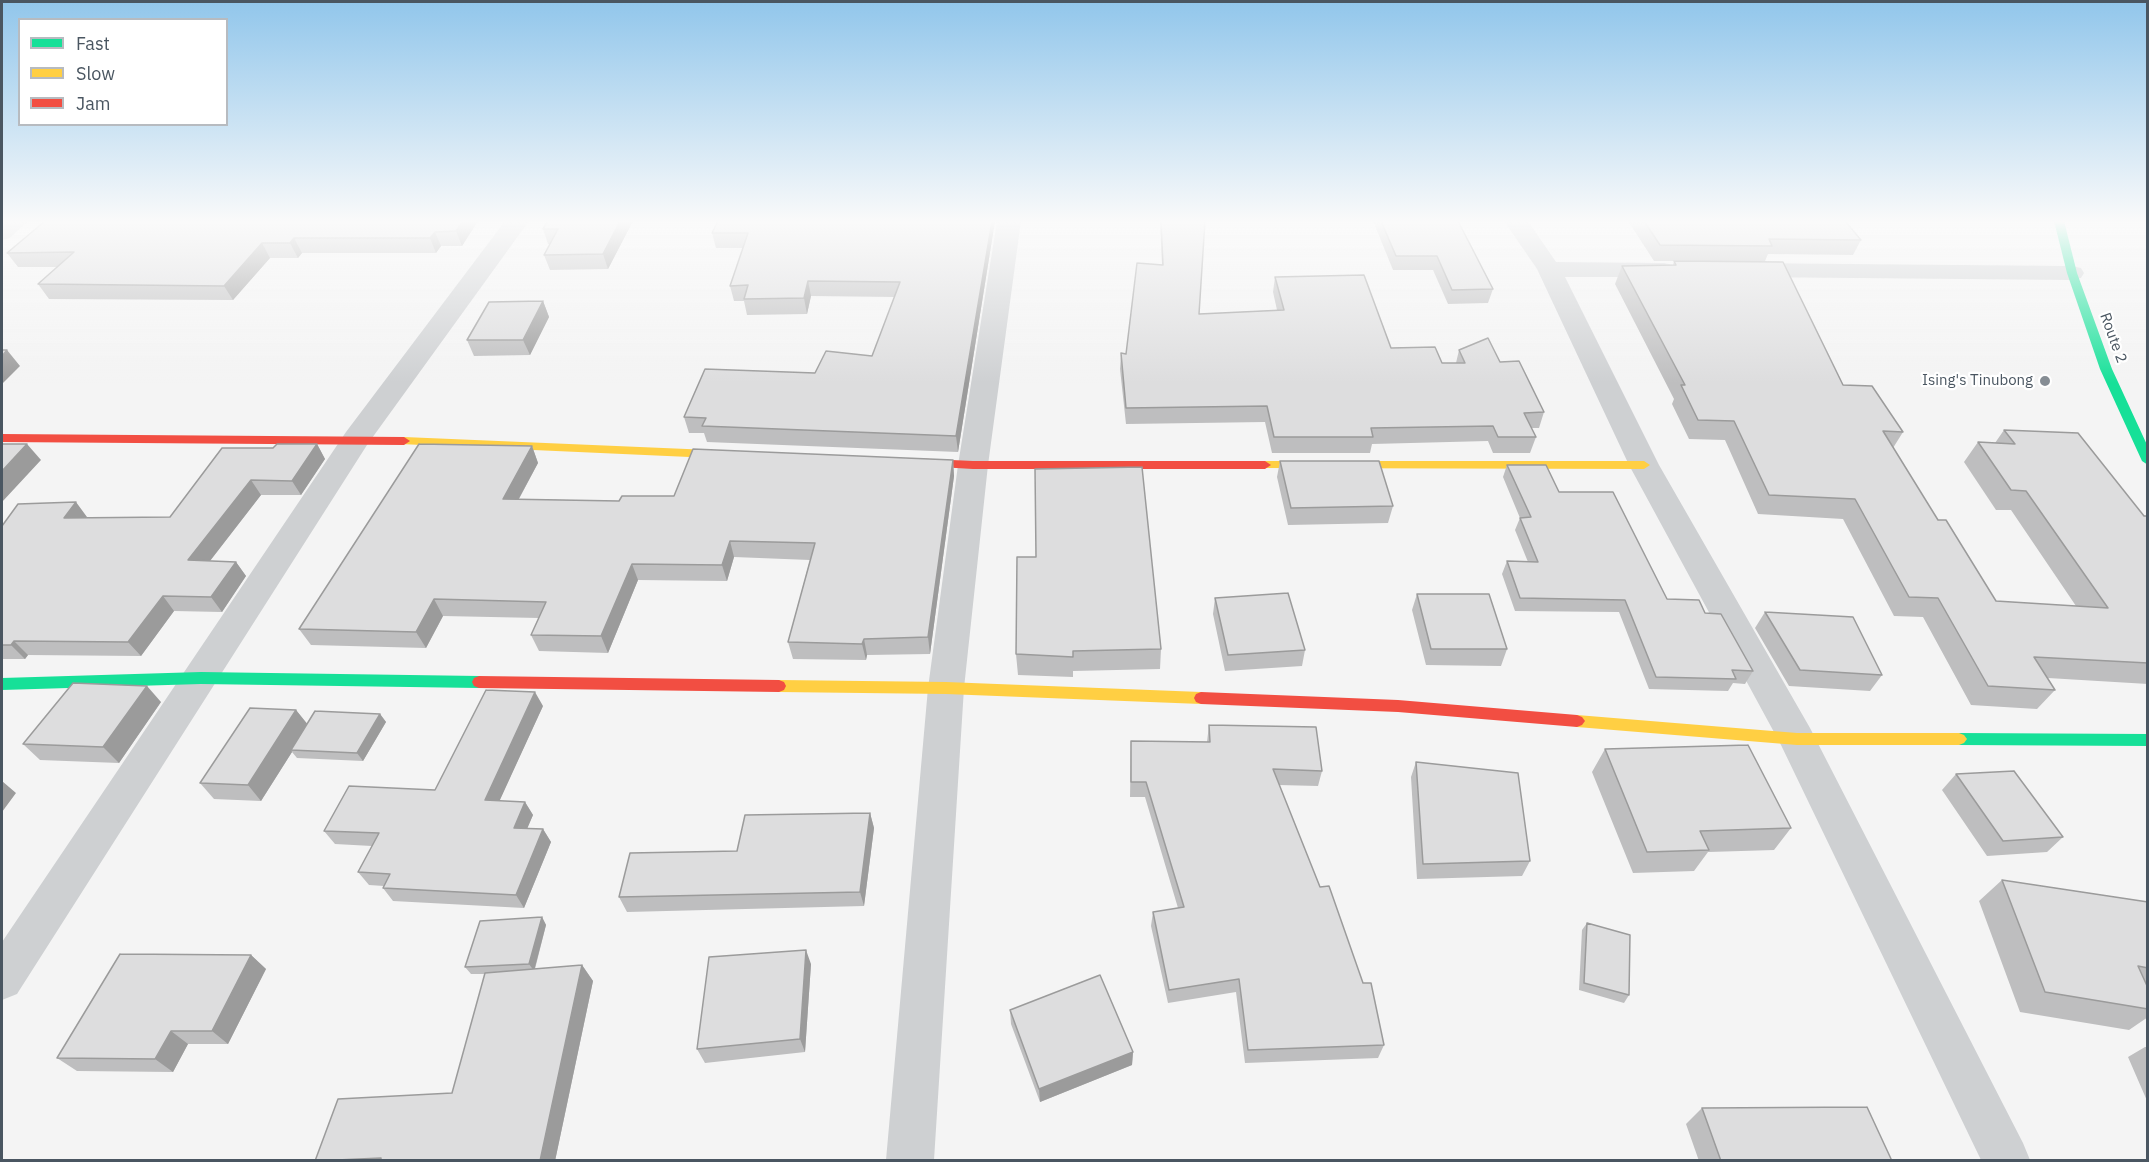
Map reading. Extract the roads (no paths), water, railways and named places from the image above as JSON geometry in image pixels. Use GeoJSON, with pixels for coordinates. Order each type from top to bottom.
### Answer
{"type":"FeatureCollection","features":[{"type":"Feature","properties":{"kind":"main road","name":"Route 2"},"geometry":{"type":"LineString","coordinates":[[2073,275],[2106,369],[2138,419],[2148,462]]}},
{"type":"Feature","properties":{"kind":"main road"},"geometry":{"type":"LineString","coordinates":[[2,438],[356,439],[747,455]]}},
{"type":"Feature","properties":{"kind":"main road"},"geometry":{"type":"LineString","coordinates":[[890,461],[973,465],[1644,465]]}},
{"type":"Feature","properties":{"kind":"main road"},"geometry":{"type":"LineString","coordinates":[[2,684],[201,678],[946,688],[1398,706],[1797,739],[2148,740]]}},
{"type":"Feature","properties":{"kind":"street"},"geometry":{"type":"LineString","coordinates":[[2,979],[356,439],[477,275]]}},
{"type":"Feature","properties":{"kind":"street"},"geometry":{"type":"LineString","coordinates":[[910,1161],[946,688],[973,465],[1001,275]]}},
{"type":"Feature","properties":{"kind":"street"},"geometry":{"type":"LineString","coordinates":[[1552,275],[1644,465],[1797,739],[2006,1161]]}},
{"type":"Feature","properties":{"kind":"place","name":"Ising's Tinubong"},"geometry":{"type":"Point","coordinates":[2045,381]}}]}
